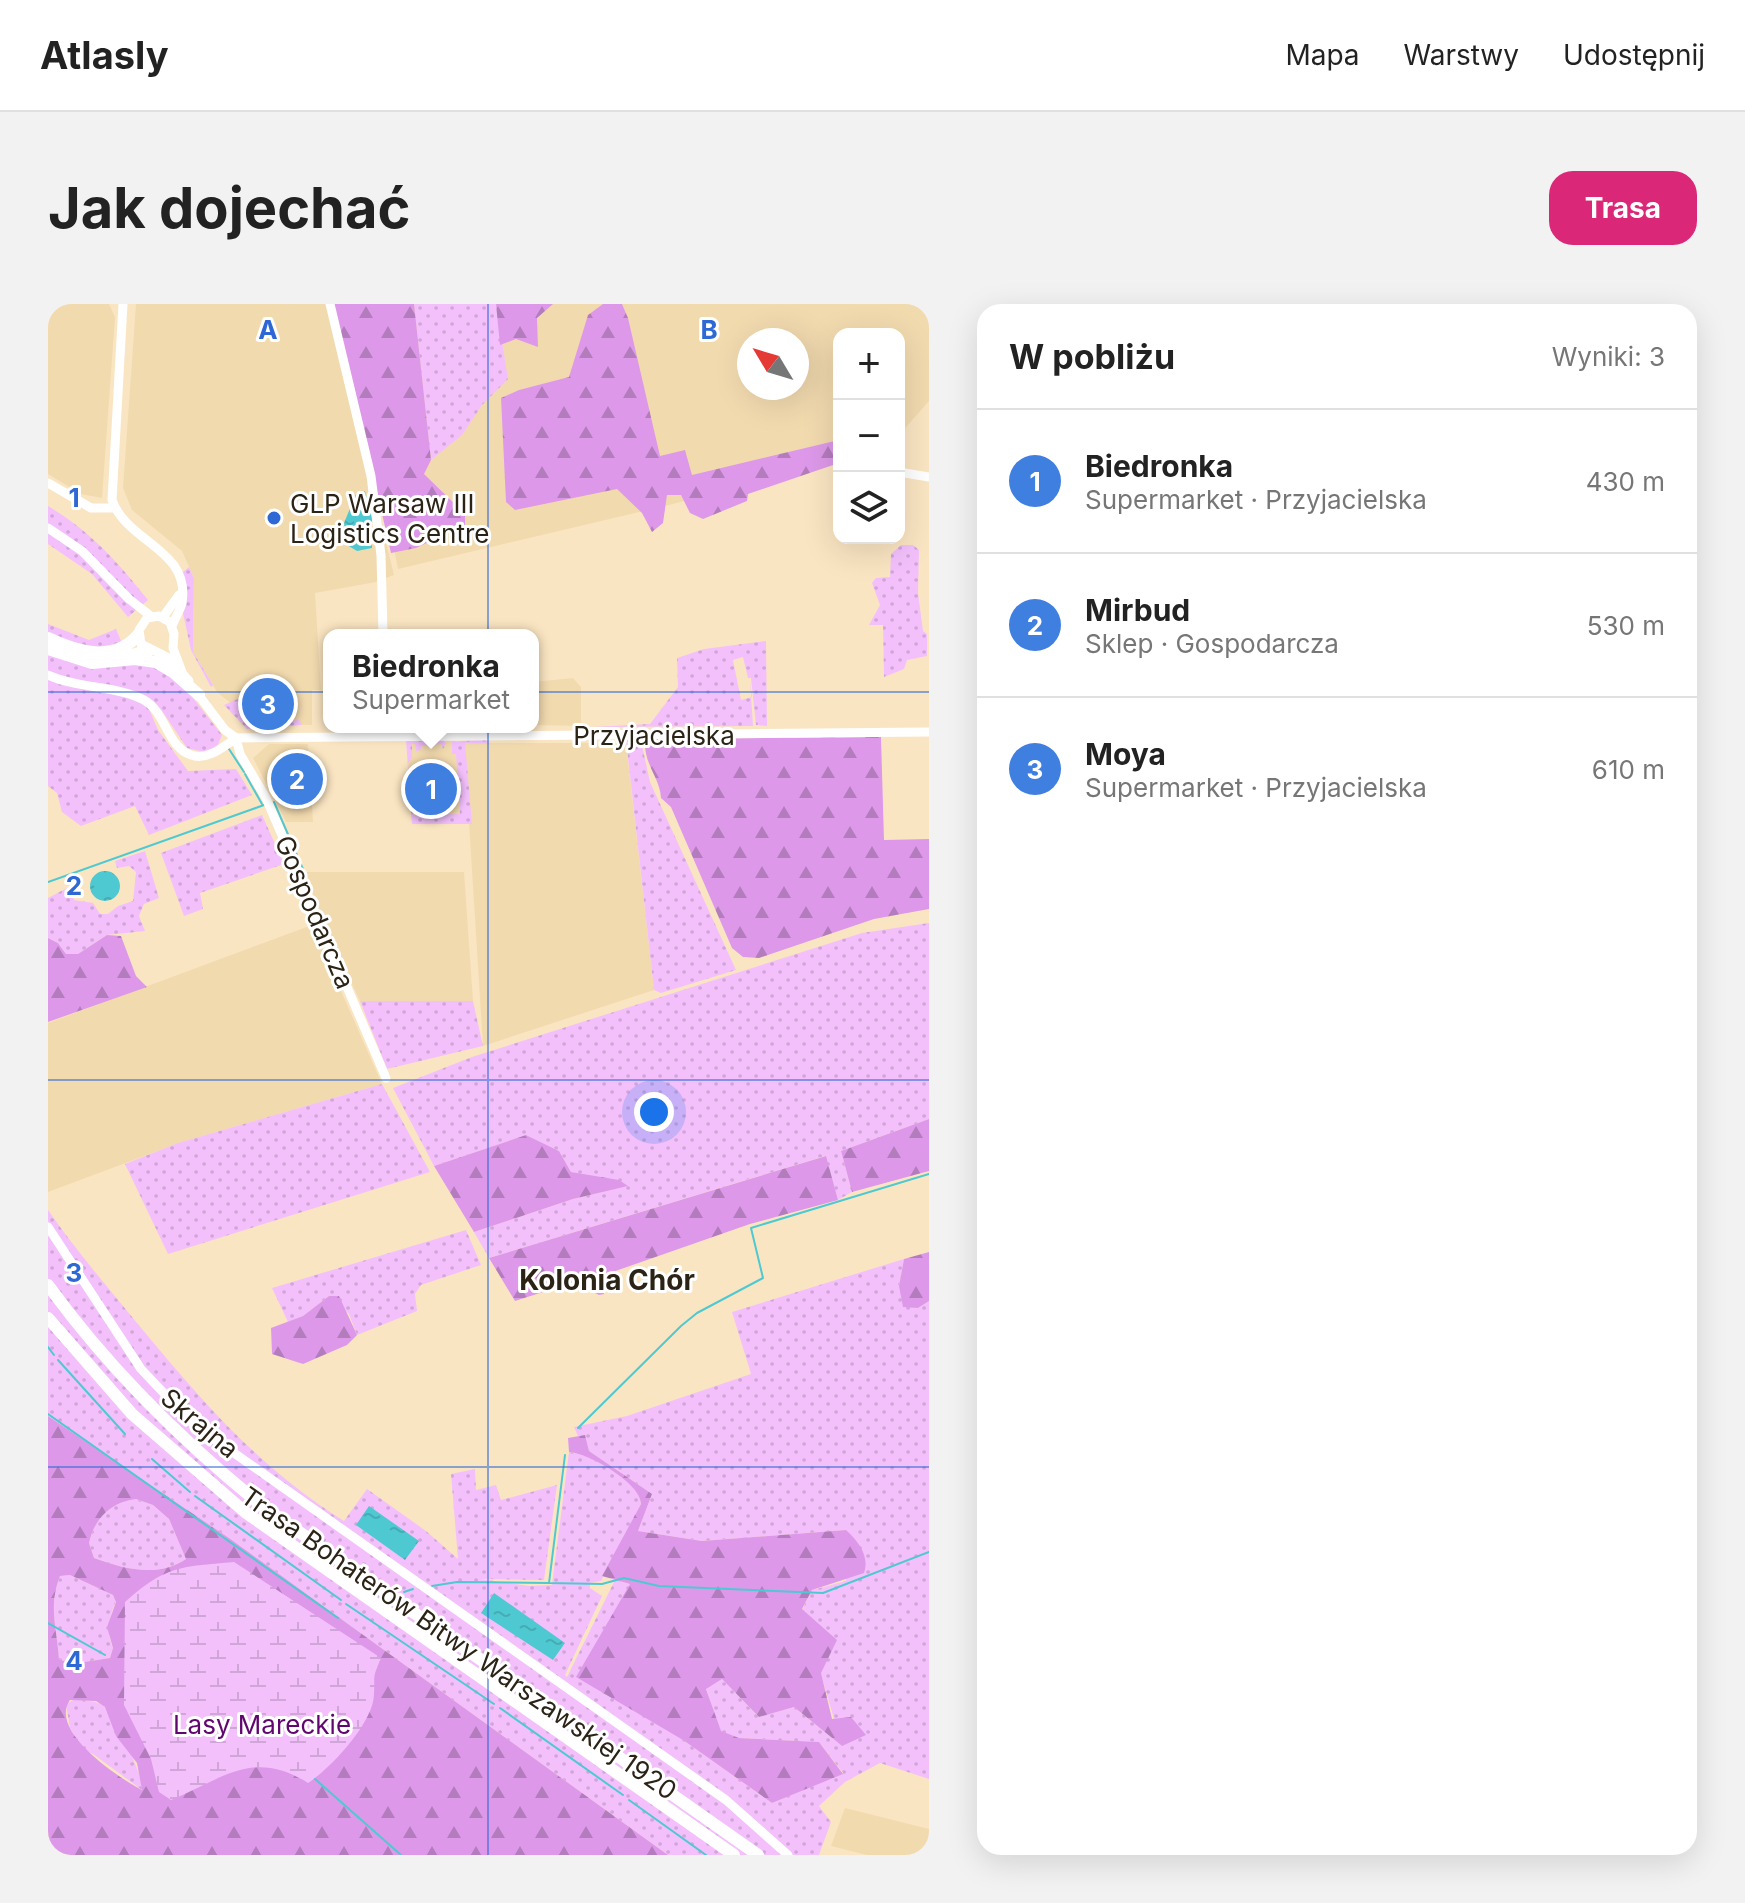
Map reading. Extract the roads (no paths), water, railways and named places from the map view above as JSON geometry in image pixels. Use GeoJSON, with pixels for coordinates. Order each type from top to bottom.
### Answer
{"type":"FeatureCollection","features":[{"type":"Feature","properties":{"kind":"highway"},"geometry":{"type":"LineString","coordinates":[[48,638],[79,651],[105,653],[127,646],[140,630]]}},
{"type":"Feature","properties":{"kind":"highway"},"geometry":{"type":"LineString","coordinates":[[48,649],[81,661],[156,662],[173,672],[199,695]]}},
{"type":"Feature","properties":{"kind":"highway"},"geometry":{"type":"LineString","coordinates":[[116,661],[136,651],[154,651]]}},
{"type":"Feature","properties":{"kind":"highway","name":"Trasa Bohaterów Bitwy Warszawskiej 1920"},"geometry":{"type":"LineString","coordinates":[[48,1285],[89,1339],[155,1413],[221,1472],[309,1541],[758,1855]]}},
{"type":"Feature","properties":{"kind":"highway","name":"Trasa Bohaterów Bitwy Warszawskiej 1920"},"geometry":{"type":"LineString","coordinates":[[48,1318],[96,1377],[143,1425],[211,1485],[303,1555],[734,1855]]}},
{"type":"Feature","properties":{"kind":"street"},"geometry":{"type":"LineString","coordinates":[[123,304],[112,467],[115,508],[132,531],[170,557],[178,571],[181,592],[172,609],[140,630]]}},
{"type":"Feature","properties":{"kind":"street"},"geometry":{"type":"LineString","coordinates":[[330,304],[371,476],[381,555],[383,629]]}},
{"type":"Feature","properties":{"kind":"street"},"geometry":{"type":"LineString","coordinates":[[905,473],[929,477]]}},
{"type":"Feature","properties":{"kind":"street"},"geometry":{"type":"LineString","coordinates":[[48,483],[91,508],[115,508]]}},
{"type":"Feature","properties":{"kind":"street"},"geometry":{"type":"LineString","coordinates":[[48,528],[90,558],[129,599],[172,626]]}},
{"type":"Feature","properties":{"kind":"street","name":"Gospodarcza"},"geometry":{"type":"LineString","coordinates":[[181,592],[182,602],[172,626],[172,642],[182,672]]}},
{"type":"Feature","properties":{"kind":"street","name":"Gospodarcza"},"geometry":{"type":"LineString","coordinates":[[129,599],[140,630],[154,651],[182,672],[225,730],[236,738],[240,754],[279,826],[386,1078]]}},
{"type":"Feature","properties":{"kind":"street"},"geometry":{"type":"LineString","coordinates":[[154,651],[172,642]]}},
{"type":"Feature","properties":{"kind":"street"},"geometry":{"type":"LineString","coordinates":[[48,675],[80,686],[143,699],[163,718],[178,746],[192,756],[207,756],[236,738]]}},
{"type":"Feature","properties":{"kind":"street","name":"Przyjacielska"},"geometry":{"type":"LineString","coordinates":[[539,731],[929,732]]}},
{"type":"Feature","properties":{"kind":"street","name":"Przyjacielska"},"geometry":{"type":"LineString","coordinates":[[236,738],[345,733]]}},
{"type":"Feature","properties":{"kind":"street","name":"Skrajna"},"geometry":{"type":"LineString","coordinates":[[48,1227],[141,1369],[193,1424],[726,1800],[788,1855]]}},
{"type":"Feature","properties":{"kind":"water"},"geometry":{"type":"Polygon","coordinates":[[[365,491],[372,517],[372,548],[357,551],[347,545],[344,523],[356,494],[365,491]]]}},
{"type":"Feature","properties":{"kind":"water"},"geometry":{"type":"Polygon","coordinates":[[[105,871],[116,875],[120,886],[116,897],[105,901],[94,897],[90,886],[94,875],[105,871]]]}},
{"type":"Feature","properties":{"kind":"water"},"geometry":{"type":"Polygon","coordinates":[[[369,1506],[419,1541],[405,1560],[356,1525],[369,1506]]]}},
{"type":"Feature","properties":{"kind":"water"},"geometry":{"type":"Polygon","coordinates":[[[494,1593],[565,1643],[553,1660],[481,1613],[494,1593]]]}},
{"type":"Feature","properties":{"kind":"waterway"},"geometry":{"type":"LineString","coordinates":[[229,749],[244,772]]}},
{"type":"Feature","properties":{"kind":"waterway"},"geometry":{"type":"LineString","coordinates":[[245,774],[262,804]]}},
{"type":"Feature","properties":{"kind":"waterway"},"geometry":{"type":"LineString","coordinates":[[274,802],[303,869]]}},
{"type":"Feature","properties":{"kind":"waterway"},"geometry":{"type":"LineString","coordinates":[[48,882],[264,805]]}},
{"type":"Feature","properties":{"kind":"waterway"},"geometry":{"type":"LineString","coordinates":[[578,1428],[697,1313],[763,1278],[751,1228],[929,1174]]}},
{"type":"Feature","properties":{"kind":"waterway"},"geometry":{"type":"LineString","coordinates":[[48,1347],[54,1355]]}},
{"type":"Feature","properties":{"kind":"waterway"},"geometry":{"type":"LineString","coordinates":[[58,1360],[125,1434]]}},
{"type":"Feature","properties":{"kind":"waterway"},"geometry":{"type":"LineString","coordinates":[[48,1414],[338,1618]]}},
{"type":"Feature","properties":{"kind":"waterway"},"geometry":{"type":"LineString","coordinates":[[432,1586],[457,1582],[549,1583],[565,1455]]}},
{"type":"Feature","properties":{"kind":"waterway"},"geometry":{"type":"LineString","coordinates":[[152,1459],[190,1492]]}},
{"type":"Feature","properties":{"kind":"waterway"},"geometry":{"type":"LineString","coordinates":[[195,1496],[341,1600]]}},
{"type":"Feature","properties":{"kind":"waterway"},"geometry":{"type":"LineString","coordinates":[[549,1583],[602,1584],[624,1578],[659,1586],[823,1593],[929,1552]]}},
{"type":"Feature","properties":{"kind":"waterway"},"geometry":{"type":"LineString","coordinates":[[404,1592],[413,1589]]}},
{"type":"Feature","properties":{"kind":"waterway"},"geometry":{"type":"LineString","coordinates":[[346,1604],[494,1704]]}},
{"type":"Feature","properties":{"kind":"waterway"},"geometry":{"type":"LineString","coordinates":[[48,1623],[105,1655]]}},
{"type":"Feature","properties":{"kind":"waterway"},"geometry":{"type":"LineString","coordinates":[[500,1708],[623,1795]]}},
{"type":"Feature","properties":{"kind":"waterway"},"geometry":{"type":"LineString","coordinates":[[315,1779],[401,1855]]}},
{"type":"Feature","properties":{"kind":"waterway"},"geometry":{"type":"LineString","coordinates":[[629,1800],[706,1855]]}},
{"type":"Feature","properties":{"kind":"place","name":"GLP Warsaw III Logistics Centre"},"geometry":{"type":"Point","coordinates":[274,518]}},
{"type":"Feature","properties":{"kind":"place","name":"Moya"},"geometry":{"type":"Point","coordinates":[268,704]}},
{"type":"Feature","properties":{"kind":"place","name":"Mirbud"},"geometry":{"type":"Point","coordinates":[297,779]}},
{"type":"Feature","properties":{"kind":"place","name":"Biedronka"},"geometry":{"type":"Point","coordinates":[431,789]}},
{"type":"Feature","properties":{"kind":"district","name":"Kolonia Chór"},"geometry":{"type":"Point","coordinates":[607,1280]}},
{"type":"Feature","properties":{"kind":"park label","name":"Lasy Mareckie"},"geometry":{"type":"Point","coordinates":[262,1724]}}]}
